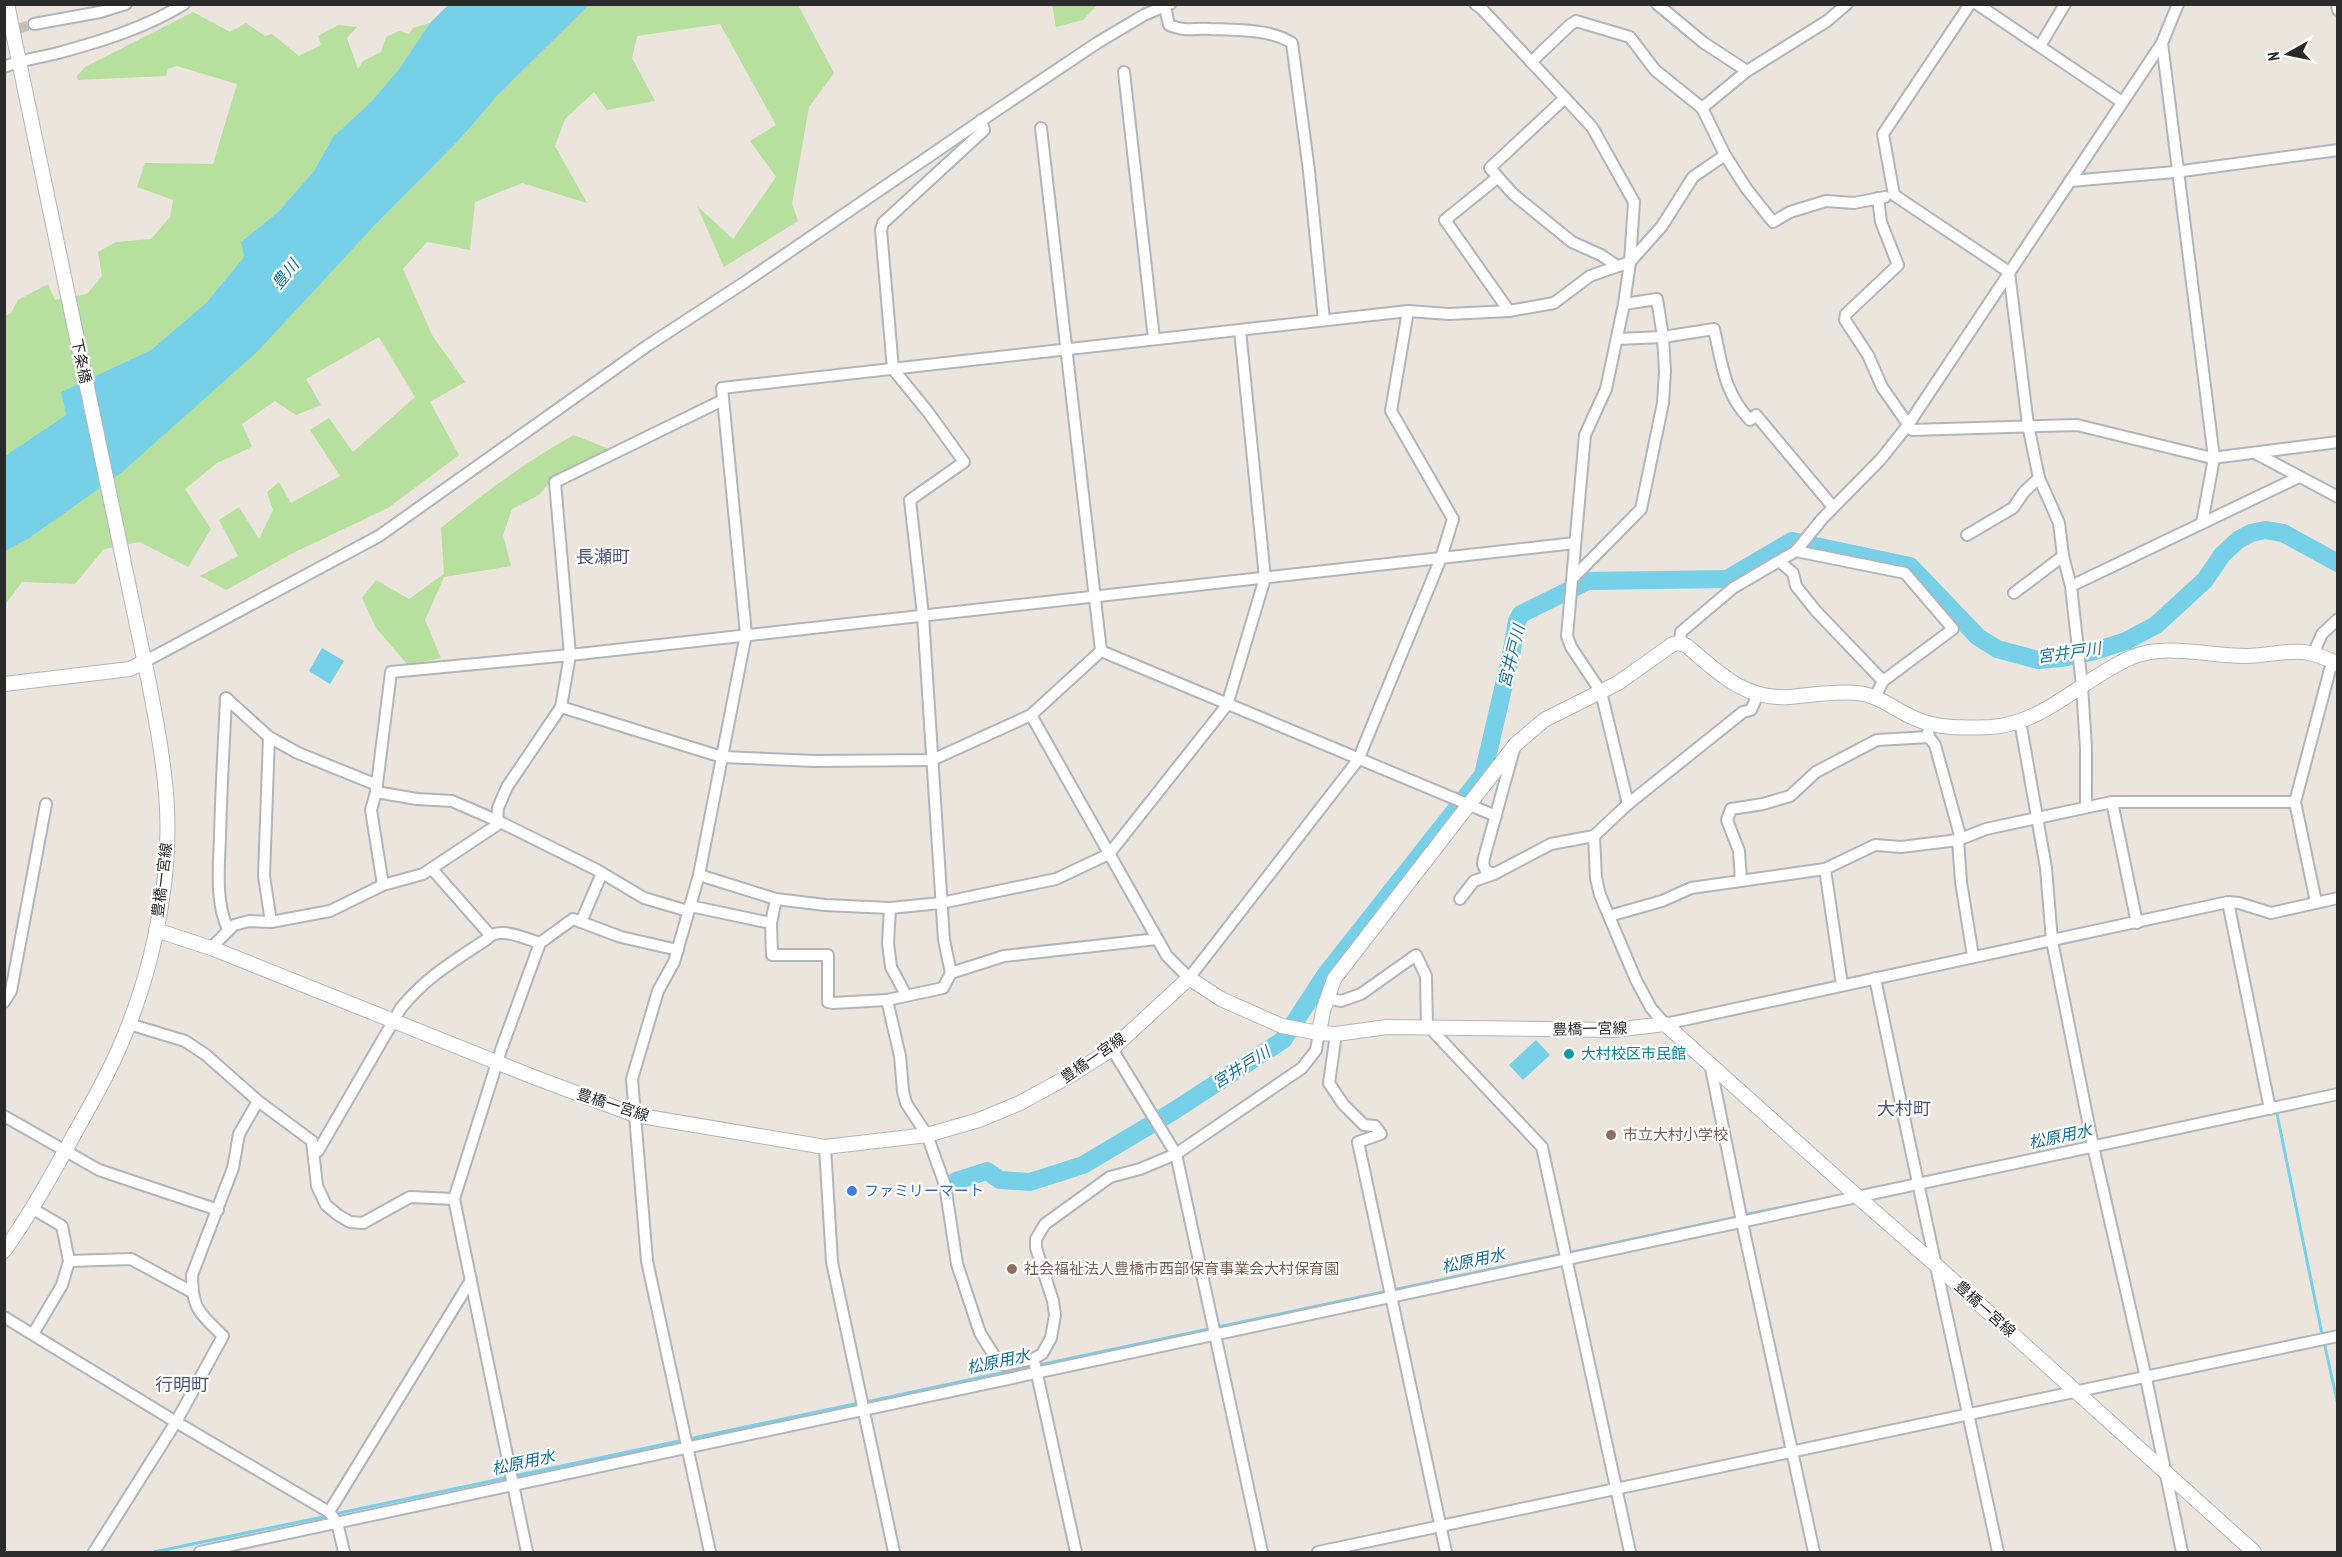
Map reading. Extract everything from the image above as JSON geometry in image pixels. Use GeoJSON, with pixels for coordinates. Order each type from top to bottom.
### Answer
{"type":"FeatureCollection","features":[{"type":"Feature","properties":{"kind":"main road","name":"下条橋"},"geometry":{"type":"LineString","coordinates":[[7,4],[144,662]]}},
{"type":"Feature","properties":{"kind":"main road"},"geometry":{"type":"LineString","coordinates":[[1319,1034],[1326,998],[1334,979],[1462,803],[1515,745],[1544,720],[1632,675],[1666,647],[1680,643],[1687,646],[1726,680],[1758,694],[1789,697],[1841,691],[1861,693],[1875,697],[1916,719],[1937,726],[1991,727],[2020,722],[2031,718],[2132,657],[2163,650],[2226,656],[2289,651],[2313,654],[2335,663]]}},
{"type":"Feature","properties":{"kind":"main road"},"geometry":{"type":"LineString","coordinates":[[4,684],[130,669],[144,662]]}},
{"type":"Feature","properties":{"kind":"main road","name":"豊橋一宮線"},"geometry":{"type":"LineString","coordinates":[[144,662],[160,740],[167,810],[165,877],[156,930],[214,950],[635,1115],[825,1147],[927,1135],[979,1120],[1020,1103],[1071,1076],[1112,1048],[1189,978],[1221,999],[1282,1026],[1319,1034],[1387,1027],[1614,1030],[1665,1024],[2254,1552]]}},
{"type":"Feature","properties":{"kind":"main road"},"geometry":{"type":"LineString","coordinates":[[4,1251],[33,1209],[112,1064],[129,1024],[156,930]]}},
{"type":"Feature","properties":{"kind":"street"},"geometry":{"type":"LineString","coordinates":[[34,24],[100,12],[126,4]]}},
{"type":"Feature","properties":{"kind":"street"},"geometry":{"type":"LineString","coordinates":[[4,67],[18,61],[117,37],[167,15],[184,4]]}},
{"type":"Feature","properties":{"kind":"street"},"geometry":{"type":"LineString","coordinates":[[1475,4],[1592,127],[1634,202],[1630,262],[1617,339],[1606,389],[1585,435],[1567,636],[1600,692],[1628,804]]}},
{"type":"Feature","properties":{"kind":"street"},"geometry":{"type":"LineString","coordinates":[[1657,4],[1704,43],[1747,71]]}},
{"type":"Feature","properties":{"kind":"street"},"geometry":{"type":"LineString","coordinates":[[1702,108],[1708,106],[1747,71],[1827,21],[1847,4]]}},
{"type":"Feature","properties":{"kind":"street"},"geometry":{"type":"LineString","coordinates":[[1894,195],[1883,134],[1970,4]]}},
{"type":"Feature","properties":{"kind":"street"},"geometry":{"type":"LineString","coordinates":[[1977,4],[2122,102]]}},
{"type":"Feature","properties":{"kind":"street"},"geometry":{"type":"LineString","coordinates":[[2040,46],[2065,4]]}},
{"type":"Feature","properties":{"kind":"street"},"geometry":{"type":"LineString","coordinates":[[1680,643],[1681,633],[1733,588],[1797,550],[1833,507],[1881,459],[1908,425],[2162,43],[2178,4]]}},
{"type":"Feature","properties":{"kind":"street"},"geometry":{"type":"LineString","coordinates":[[2337,4],[2337,10]]}},
{"type":"Feature","properties":{"kind":"street"},"geometry":{"type":"LineString","coordinates":[[144,662],[379,536],[647,346],[765,269],[981,120],[1097,43],[1144,15],[1167,5],[1169,25],[1182,30],[1208,28],[1248,32],[1281,36],[1292,43],[1309,171],[1324,320]]}},
{"type":"Feature","properties":{"kind":"street"},"geometry":{"type":"LineString","coordinates":[[1531,62],[1576,21],[1630,37],[1655,70],[1702,108],[1725,155],[1746,188],[1773,222],[1790,212],[1826,201],[1854,203],[1894,195],[2009,272],[2028,425],[2039,478],[2059,523],[2063,556],[2071,586],[2082,687],[2086,748],[2086,807]]}},
{"type":"Feature","properties":{"kind":"street"},"geometry":{"type":"LineString","coordinates":[[2162,43],[2214,458],[2202,523]]}},
{"type":"Feature","properties":{"kind":"street"},"geometry":{"type":"LineString","coordinates":[[1125,72],[1154,339]]}},
{"type":"Feature","properties":{"kind":"street"},"geometry":{"type":"LineString","coordinates":[[1565,98],[1490,168],[1513,194],[1572,242],[1601,255],[1617,266]]}},
{"type":"Feature","properties":{"kind":"street"},"geometry":{"type":"LineString","coordinates":[[776,898],[771,922],[772,955],[828,955],[828,1002],[887,1000],[943,988],[951,973],[944,940],[923,615],[910,500],[964,462],[893,369],[881,230],[883,223],[984,130],[981,120]]}},
{"type":"Feature","properties":{"kind":"street"},"geometry":{"type":"LineString","coordinates":[[1041,128],[1101,651]]}},
{"type":"Feature","properties":{"kind":"street"},"geometry":{"type":"LineString","coordinates":[[2070,181],[2179,171],[2337,150]]}},
{"type":"Feature","properties":{"kind":"street"},"geometry":{"type":"LineString","coordinates":[[710,1552],[647,1261],[632,1079],[658,991],[678,950],[699,875],[746,634],[722,388],[1408,311],[1449,314],[1509,311],[1554,303],[1590,276],[1630,262],[1662,226],[1693,177],[1725,155]]}},
{"type":"Feature","properties":{"kind":"street"},"geometry":{"type":"LineString","coordinates":[[1497,178],[1445,220],[1509,311]]}},
{"type":"Feature","properties":{"kind":"street"},"geometry":{"type":"LineString","coordinates":[[1878,198],[1881,222],[1898,265],[1846,314],[1845,320],[1868,355],[1882,387],[1912,429],[2077,425],[2214,458],[2337,442]]}},
{"type":"Feature","properties":{"kind":"street"},"geometry":{"type":"LineString","coordinates":[[1573,581],[1641,509],[1663,403],[1665,371],[1657,299],[1624,304]]}},
{"type":"Feature","properties":{"kind":"street"},"geometry":{"type":"LineString","coordinates":[[1032,715],[1156,939],[1167,956],[1189,978],[1358,760],[1441,558],[1453,519],[1390,411],[1408,311]]}},
{"type":"Feature","properties":{"kind":"street"},"geometry":{"type":"LineString","coordinates":[[1617,339],[1663,337],[1714,329],[1728,389],[1737,406],[1750,420],[1756,415],[1833,507]]}},
{"type":"Feature","properties":{"kind":"street"},"geometry":{"type":"LineString","coordinates":[[699,875],[776,898],[825,905],[890,908],[941,903],[1056,879],[1109,854],[1227,705],[1265,578],[1240,330]]}},
{"type":"Feature","properties":{"kind":"street"},"geometry":{"type":"LineString","coordinates":[[214,950],[216,943],[228,929],[249,921],[271,922],[330,911],[383,885],[423,874],[496,825],[498,808],[507,787],[561,707],[570,655],[555,482],[723,400]]}},
{"type":"Feature","properties":{"kind":"street"},"geometry":{"type":"LineString","coordinates":[[2255,453],[2337,497]]}},
{"type":"Feature","properties":{"kind":"street"},"geometry":{"type":"LineString","coordinates":[[2071,586],[2299,477]]}},
{"type":"Feature","properties":{"kind":"street"},"geometry":{"type":"LineString","coordinates":[[1968,535],[2013,508],[2024,492],[2039,478]]}},
{"type":"Feature","properties":{"kind":"street"},"geometry":{"type":"LineString","coordinates":[[383,885],[371,810],[376,789],[391,672],[570,655],[1575,543]]}},
{"type":"Feature","properties":{"kind":"street"},"geometry":{"type":"LineString","coordinates":[[1797,550],[1905,573],[1953,629],[1883,681],[1875,697]]}},
{"type":"Feature","properties":{"kind":"street"},"geometry":{"type":"LineString","coordinates":[[2014,593],[2063,556]]}},
{"type":"Feature","properties":{"kind":"street"},"geometry":{"type":"LineString","coordinates":[[1780,562],[1793,573],[1796,586],[1816,611],[1883,681]]}},
{"type":"Feature","properties":{"kind":"street"},"geometry":{"type":"LineString","coordinates":[[2313,654],[2322,634],[2337,619]]}},
{"type":"Feature","properties":{"kind":"street"},"geometry":{"type":"LineString","coordinates":[[1101,651],[1496,816]]}},
{"type":"Feature","properties":{"kind":"street"},"geometry":{"type":"LineString","coordinates":[[561,707],[722,758],[815,761],[932,760],[1032,715],[1101,651]]}},
{"type":"Feature","properties":{"kind":"street"},"geometry":{"type":"LineString","coordinates":[[2316,902],[2295,802],[2335,663]]}},
{"type":"Feature","properties":{"kind":"street"},"geometry":{"type":"LineString","coordinates":[[1460,899],[1474,881],[1494,874],[1551,844],[1594,836],[1628,804],[1743,712],[1751,710],[1758,694]]}},
{"type":"Feature","properties":{"kind":"street"},"geometry":{"type":"LineString","coordinates":[[228,929],[223,919],[219,877],[226,698],[269,736],[298,753],[376,789],[417,799],[452,801],[498,821],[602,873],[644,898],[771,922]]}},
{"type":"Feature","properties":{"kind":"street"},"geometry":{"type":"LineString","coordinates":[[1927,722],[1929,737],[1935,745],[1959,839],[1961,882],[1973,956]]}},
{"type":"Feature","properties":{"kind":"street"},"geometry":{"type":"LineString","coordinates":[[2020,722],[2046,868],[2052,941],[2092,1143],[2146,1378],[2182,1552]]}},
{"type":"Feature","properties":{"kind":"street"},"geometry":{"type":"LineString","coordinates":[[269,736],[264,876],[271,922]]}},
{"type":"Feature","properties":{"kind":"street"},"geometry":{"type":"LineString","coordinates":[[1740,881],[1739,851],[1727,820],[1731,809],[1763,804],[1790,796],[1816,772],[1877,740],[1929,737]]}},
{"type":"Feature","properties":{"kind":"street"},"geometry":{"type":"LineString","coordinates":[[1494,874],[1486,870],[1483,864],[1515,745]]}},
{"type":"Feature","properties":{"kind":"street"},"geometry":{"type":"LineString","coordinates":[[1609,916],[1662,901],[1691,888],[1825,869],[1875,845],[1901,847],[1959,839],[1986,829],[2112,802],[2295,802]]}},
{"type":"Feature","properties":{"kind":"street"},"geometry":{"type":"LineString","coordinates":[[2112,802],[2136,923]]}},
{"type":"Feature","properties":{"kind":"street"},"geometry":{"type":"LineString","coordinates":[[4,1002],[11,991],[46,804]]}},
{"type":"Feature","properties":{"kind":"street"},"geometry":{"type":"LineString","coordinates":[[1594,836],[1596,878],[1609,916],[1641,989],[1651,1008],[1665,1024],[2228,902],[2271,913],[2337,898]]}},
{"type":"Feature","properties":{"kind":"street"},"geometry":{"type":"LineString","coordinates":[[432,868],[490,935]]}},
{"type":"Feature","properties":{"kind":"street"},"geometry":{"type":"LineString","coordinates":[[1825,869],[1842,985]]}},
{"type":"Feature","properties":{"kind":"street"},"geometry":{"type":"LineString","coordinates":[[581,922],[602,873]]}},
{"type":"Feature","properties":{"kind":"street"},"geometry":{"type":"LineString","coordinates":[[2228,902],[2270,1108]]}},
{"type":"Feature","properties":{"kind":"street"},"geometry":{"type":"LineString","coordinates":[[890,908],[888,943],[891,967],[906,995]]}},
{"type":"Feature","properties":{"kind":"street"},"geometry":{"type":"LineString","coordinates":[[527,1552],[454,1199],[497,1062],[540,943],[573,919],[621,937],[678,950]]}},
{"type":"Feature","properties":{"kind":"street"},"geometry":{"type":"LineString","coordinates":[[314,1152],[318,1151],[392,1021],[425,981],[497,932],[540,943]]}},
{"type":"Feature","properties":{"kind":"street"},"geometry":{"type":"LineString","coordinates":[[951,973],[1004,956],[1156,939]]}},
{"type":"Feature","properties":{"kind":"street"},"geometry":{"type":"LineString","coordinates":[[1326,998],[1341,1001],[1360,994],[1416,956],[1426,976],[1428,1028],[1542,1147],[1630,1552]]}},
{"type":"Feature","properties":{"kind":"street"},"geometry":{"type":"LineString","coordinates":[[1875,978],[1916,1180],[1937,1266],[1998,1552]]}},
{"type":"Feature","properties":{"kind":"street"},"geometry":{"type":"LineString","coordinates":[[887,1000],[900,1056],[906,1103],[927,1135],[945,1185],[957,1264],[980,1333],[995,1357],[1004,1365],[1035,1366]]}},
{"type":"Feature","properties":{"kind":"street"},"geometry":{"type":"LineString","coordinates":[[129,1024],[185,1041],[206,1055],[258,1101],[312,1142],[317,1186],[326,1205],[350,1222],[363,1223],[410,1197],[454,1199]]}},
{"type":"Feature","properties":{"kind":"street"},"geometry":{"type":"LineString","coordinates":[[1076,1552],[1035,1366],[1051,1338],[1055,1315],[1053,1301],[1036,1248],[1039,1231],[1045,1224],[1110,1177],[1140,1169],[1176,1154],[1302,1068],[1316,1050],[1319,1034]]}},
{"type":"Feature","properties":{"kind":"street"},"geometry":{"type":"LineString","coordinates":[[1336,1034],[1329,1083],[1343,1104],[1364,1125],[1375,1126],[1381,1134],[1358,1142],[1446,1552]]}},
{"type":"Feature","properties":{"kind":"street"},"geometry":{"type":"LineString","coordinates":[[1112,1048],[1176,1154],[1262,1552]]}},
{"type":"Feature","properties":{"kind":"street"},"geometry":{"type":"LineString","coordinates":[[1710,1062],[1741,1218],[1814,1552]]}},
{"type":"Feature","properties":{"kind":"street"},"geometry":{"type":"LineString","coordinates":[[200,1552],[255,1547],[334,1518],[1035,1366],[1741,1218],[1857,1197],[1916,1180],[2337,1094]]}},
{"type":"Feature","properties":{"kind":"street"},"geometry":{"type":"LineString","coordinates":[[94,1552],[176,1422],[223,1336],[196,1309],[192,1293],[192,1275],[233,1168],[239,1134],[258,1101]]}},
{"type":"Feature","properties":{"kind":"street"},"geometry":{"type":"LineString","coordinates":[[4,1116],[99,1170],[218,1210]]}},
{"type":"Feature","properties":{"kind":"street"},"geometry":{"type":"LineString","coordinates":[[825,1147],[832,1262],[894,1552]]}},
{"type":"Feature","properties":{"kind":"street"},"geometry":{"type":"LineString","coordinates":[[33,1209],[62,1226],[69,1261],[62,1285],[33,1334]]}},
{"type":"Feature","properties":{"kind":"street"},"geometry":{"type":"LineString","coordinates":[[69,1261],[131,1258],[192,1293]]}},
{"type":"Feature","properties":{"kind":"street"},"geometry":{"type":"LineString","coordinates":[[334,1518],[471,1280]]}},
{"type":"Feature","properties":{"kind":"street"},"geometry":{"type":"LineString","coordinates":[[4,1317],[334,1518],[344,1552]]}},
{"type":"Feature","properties":{"kind":"street"},"geometry":{"type":"LineString","coordinates":[[1318,1552],[2337,1336]]}},
{"type":"Feature","properties":{"kind":"green space"},"geometry":{"type":"Polygon","coordinates":[[[1052,4],[1097,5],[1083,20],[1056,27],[1052,4]]]}},
{"type":"Feature","properties":{"kind":"green space"},"geometry":{"type":"Polygon","coordinates":[[[589,5],[798,5],[834,73],[809,107],[792,204],[798,221],[724,267],[697,206],[733,239],[776,177],[750,141],[776,125],[720,24],[637,36],[632,58],[655,101],[607,110],[594,92],[565,119],[555,146],[587,203],[522,183],[475,202],[470,250],[427,242],[403,269],[432,335],[465,382],[430,402],[459,455],[388,508],[295,552],[226,590],[200,576],[238,556],[219,520],[239,507],[259,539],[273,510],[267,492],[279,482],[291,503],[340,476],[310,430],[329,418],[353,452],[415,397],[379,337],[306,379],[321,405],[296,415],[275,401],[242,424],[252,447],[217,463],[185,489],[211,529],[188,567],[140,542],[104,549],[75,584],[22,582],[5,605],[5,551],[28,539],[73,506],[372,228],[461,138],[497,96],[589,5]]]}},
{"type":"Feature","properties":{"kind":"green space"},"geometry":{"type":"Polygon","coordinates":[[[193,12],[230,32],[246,23],[265,36],[272,34],[299,56],[321,45],[318,36],[338,25],[357,27],[347,38],[358,69],[363,61],[381,52],[386,37],[399,31],[409,34],[413,28],[430,23],[399,69],[372,101],[333,137],[314,171],[278,212],[241,242],[244,257],[206,303],[151,350],[61,392],[66,415],[5,456],[5,316],[11,313],[18,300],[48,284],[55,300],[87,294],[102,276],[98,252],[116,242],[151,239],[170,217],[173,200],[137,187],[145,163],[213,164],[237,84],[177,66],[168,69],[166,76],[78,80],[77,76],[85,67],[193,12]]]}},
{"type":"Feature","properties":{"kind":"green space"},"geometry":{"type":"Polygon","coordinates":[[[574,435],[609,449],[551,481],[539,495],[512,509],[503,535],[511,566],[444,577],[425,620],[441,658],[408,665],[376,628],[362,598],[376,580],[409,599],[444,574],[441,528],[505,478],[574,435]]]}},
{"type":"Feature","properties":{"kind":"water","name":"豊川"},"geometry":{"type":"Polygon","coordinates":[[[448,5],[589,5],[497,96],[461,138],[372,228],[258,351],[121,473],[28,539],[5,551],[5,456],[66,415],[61,392],[151,350],[206,303],[244,257],[241,242],[278,212],[314,171],[333,137],[372,101],[399,69],[430,23],[448,5]]]}},
{"type":"Feature","properties":{"kind":"water"},"geometry":{"type":"Polygon","coordinates":[[[322,648],[344,661],[330,684],[309,671],[322,648]]]}},
{"type":"Feature","properties":{"kind":"water"},"geometry":{"type":"Polygon","coordinates":[[[1536,1040],[1550,1055],[1523,1080],[1509,1065],[1536,1040]]]}},
{"type":"Feature","properties":{"kind":"waterway","name":"宮井戸川"},"geometry":{"type":"LineString","coordinates":[[956,1181],[987,1171],[1000,1180],[1030,1182],[1083,1165],[1172,1112],[1283,1040],[1326,974],[1483,775],[1517,621],[1521,614],[1588,581],[1727,579],[1792,541],[1910,566],[1978,637],[1997,649],[2038,660],[2095,651],[2126,641],[2156,625],[2205,580],[2222,555],[2238,540],[2251,533],[2265,530],[2283,533],[2338,563]]}},
{"type":"Feature","properties":{"kind":"waterway"},"geometry":{"type":"LineString","coordinates":[[2277,1114],[2322,1334]]}},
{"type":"Feature","properties":{"kind":"waterway","name":"松原用水"},"geometry":{"type":"LineString","coordinates":[[1920,1178],[1981,1165]]}},
{"type":"Feature","properties":{"kind":"waterway","name":"松原用水"},"geometry":{"type":"LineString","coordinates":[[1859,1191],[1913,1180]]}},
{"type":"Feature","properties":{"kind":"waterway","name":"松原用水"},"geometry":{"type":"LineString","coordinates":[[1743,1215],[1847,1194]]}},
{"type":"Feature","properties":{"kind":"waterway","name":"松原用水"},"geometry":{"type":"LineString","coordinates":[[1039,1365],[1737,1217]]}},
{"type":"Feature","properties":{"kind":"waterway"},"geometry":{"type":"LineString","coordinates":[[2324,1342],[2338,1405]]}},
{"type":"Feature","properties":{"kind":"waterway","name":"松原用水"},"geometry":{"type":"LineString","coordinates":[[866,1402],[1033,1366]]}},
{"type":"Feature","properties":{"kind":"waterway","name":"松原用水"},"geometry":{"type":"LineString","coordinates":[[335,1514],[859,1403]]}},
{"type":"Feature","properties":{"kind":"waterway","name":"松原用水"},"geometry":{"type":"LineString","coordinates":[[154,1552],[328,1516]]}},
{"type":"Feature","properties":{"kind":"tunnel"},"geometry":{"type":"LineString","coordinates":[[4,33],[34,24]]}},
{"type":"Feature","properties":{"kind":"place","name":"大村校区市民館"},"geometry":{"type":"Point","coordinates":[1569,1054]}},
{"type":"Feature","properties":{"kind":"place","name":"市立大村小学校"},"geometry":{"type":"Point","coordinates":[1611,1135]}},
{"type":"Feature","properties":{"kind":"place","name":"ファミリーマート"},"geometry":{"type":"Point","coordinates":[852,1191]}},
{"type":"Feature","properties":{"kind":"place","name":"社会福祉法人豊橋市西部保育事業会大村保育園"},"geometry":{"type":"Point","coordinates":[1012,1269]}},
{"type":"Feature","properties":{"kind":"district","name":"長瀬町"},"geometry":{"type":"Point","coordinates":[603,557]}},
{"type":"Feature","properties":{"kind":"district","name":"大村町"},"geometry":{"type":"Point","coordinates":[1904,1109]}},
{"type":"Feature","properties":{"kind":"district","name":"行明町"},"geometry":{"type":"Point","coordinates":[182,1385]}}]}
